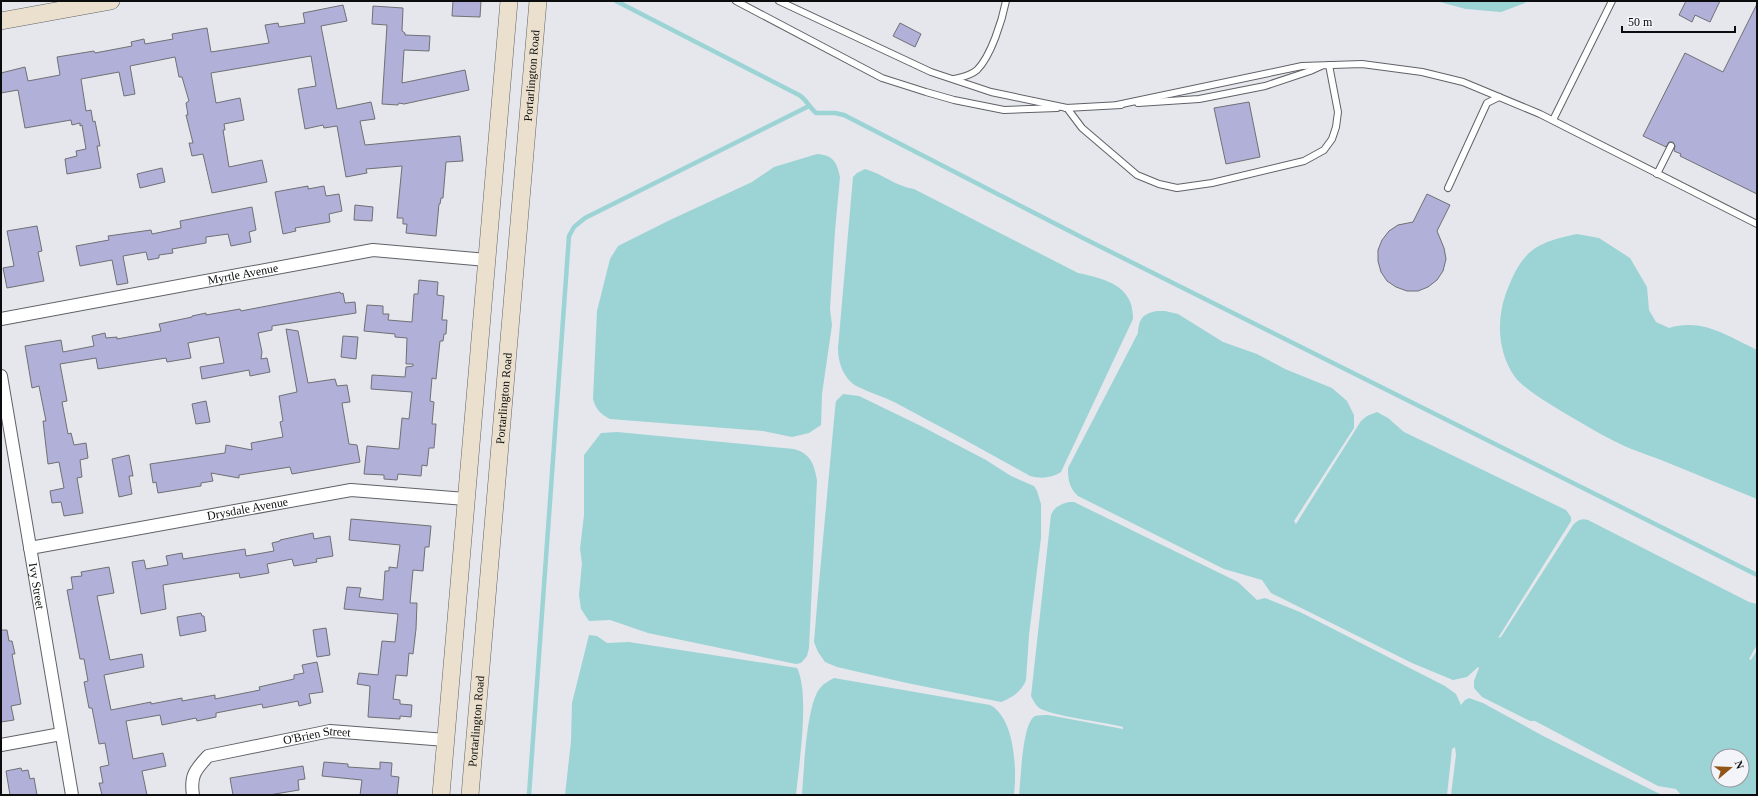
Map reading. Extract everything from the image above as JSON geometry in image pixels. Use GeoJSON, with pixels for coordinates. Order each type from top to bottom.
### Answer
{"type":"FeatureCollection","features":[{"type":"Feature","properties":{"kind":"main road"},"geometry":{"type":"LineString","coordinates":[[1,21],[111,1]]}},
{"type":"Feature","properties":{"kind":"main road"},"geometry":{"type":"LineString","coordinates":[[441,795],[509,1]]}},
{"type":"Feature","properties":{"kind":"main road","name":"Portarlington Road"},"geometry":{"type":"LineString","coordinates":[[470,795],[538,1]]}},
{"type":"Feature","properties":{"kind":"street","name":"Myrtle Avenue"},"geometry":{"type":"LineString","coordinates":[[1,319],[373,250],[487,260]]}},
{"type":"Feature","properties":{"kind":"street","name":"Ivy Street"},"geometry":{"type":"LineString","coordinates":[[1,376],[72,795]]}},
{"type":"Feature","properties":{"kind":"street","name":"Drysdale Avenue"},"geometry":{"type":"LineString","coordinates":[[30,548],[351,490],[466,499]]}},
{"type":"Feature","properties":{"kind":"street","name":"O'Brien Street"},"geometry":{"type":"LineString","coordinates":[[193,795],[191,785],[195,770],[208,756],[330,731],[446,740]]}},
{"type":"Feature","properties":{"kind":"street"},"geometry":{"type":"LineString","coordinates":[[1,745],[61,734]]}},
{"type":"Feature","properties":{"kind":"lane"},"geometry":{"type":"LineString","coordinates":[[736,1],[882,78],[954,100],[1004,110],[1117,105],[1213,97],[1265,86],[1326,65]]}},
{"type":"Feature","properties":{"kind":"lane"},"geometry":{"type":"LineString","coordinates":[[779,1],[931,72],[1011,97],[1068,108],[1082,128],[1137,175],[1159,184],[1176,188],[1207,184],[1304,161],[1324,150],[1332,139],[1336,127],[1338,112],[1326,65]]}},
{"type":"Feature","properties":{"kind":"lane"},"geometry":{"type":"LineString","coordinates":[[952,79],[965,77],[976,71],[984,61],[1003,14],[1006,1]]}},
{"type":"Feature","properties":{"kind":"lane"},"geometry":{"type":"LineString","coordinates":[[1553,120],[1612,1]]}},
{"type":"Feature","properties":{"kind":"lane"},"geometry":{"type":"LineString","coordinates":[[1117,105],[1262,73],[1302,66],[1362,64],[1422,72],[1463,82],[1553,120],[1757,224]]}},
{"type":"Feature","properties":{"kind":"lane"},"geometry":{"type":"LineString","coordinates":[[1448,188],[1487,103],[1500,97]]}},
{"type":"Feature","properties":{"kind":"lane"},"geometry":{"type":"LineString","coordinates":[[1657,174],[1671,146]]}},
{"type":"Feature","properties":{"kind":"water"},"geometry":{"type":"Polygon","coordinates":[[[1436,1],[1526,1],[1525,3],[1501,12],[1466,9],[1436,1]]]}},
{"type":"Feature","properties":{"kind":"water"},"geometry":{"type":"Polygon","coordinates":[[[817,154],[827,156],[836,163],[840,177],[830,309],[832,325],[822,394],[821,425],[809,433],[792,437],[763,431],[610,419],[601,413],[593,399],[597,311],[610,259],[618,246],[752,182],[774,167],[817,154]]]}},
{"type":"Feature","properties":{"kind":"water"},"geometry":{"type":"Polygon","coordinates":[[[865,169],[901,185],[914,189],[1078,273],[1108,281],[1123,292],[1129,299],[1133,319],[1061,472],[1054,476],[1030,476],[896,403],[852,383],[846,376],[840,362],[838,348],[853,177],[865,169]]]}},
{"type":"Feature","properties":{"kind":"water"},"geometry":{"type":"Polygon","coordinates":[[[1577,234],[1599,238],[1630,258],[1647,287],[1649,310],[1656,322],[1669,328],[1693,325],[1704,327],[1725,334],[1757,350],[1757,499],[1614,441],[1543,400],[1519,382],[1515,377],[1505,358],[1500,336],[1503,304],[1512,279],[1524,258],[1531,251],[1550,241],[1577,234]]]}},
{"type":"Feature","properties":{"kind":"water"},"geometry":{"type":"Polygon","coordinates":[[[1157,311],[1165,311],[1178,314],[1223,342],[1257,354],[1285,369],[1332,388],[1347,401],[1354,415],[1354,428],[1294,521],[1296,524],[1361,421],[1367,416],[1377,412],[1388,418],[1404,432],[1566,510],[1571,517],[1571,521],[1498,638],[1501,637],[1573,525],[1581,519],[1586,519],[1749,602],[1757,604],[1757,645],[1749,659],[1751,660],[1757,650],[1757,795],[1681,795],[1676,789],[1658,786],[1535,721],[1530,721],[1482,697],[1474,688],[1474,681],[1479,668],[1478,667],[1467,677],[1453,680],[1412,663],[1271,593],[1262,580],[1224,569],[1078,496],[1070,483],[1068,468],[1138,333],[1141,320],[1148,314],[1157,311]]]}},
{"type":"Feature","properties":{"kind":"water"},"geometry":{"type":"Polygon","coordinates":[[[843,394],[859,396],[921,426],[986,460],[1011,476],[1034,486],[1037,491],[1041,504],[1041,538],[1029,635],[1026,680],[1019,691],[1009,698],[1001,702],[837,667],[825,662],[818,652],[814,642],[835,409],[836,401],[843,394]]]}},
{"type":"Feature","properties":{"kind":"water"},"geometry":{"type":"Polygon","coordinates":[[[617,432],[794,449],[800,451],[811,460],[815,469],[817,480],[809,648],[807,656],[801,663],[796,664],[648,633],[610,620],[589,621],[581,609],[579,595],[582,563],[580,549],[584,515],[584,455],[601,433],[617,432]]]}},
{"type":"Feature","properties":{"kind":"water"},"geometry":{"type":"Polygon","coordinates":[[[1069,502],[1074,502],[1238,582],[1257,600],[1265,598],[1300,612],[1445,686],[1456,694],[1461,705],[1469,698],[1483,703],[1545,737],[1662,795],[1451,795],[1456,755],[1455,747],[1452,749],[1447,795],[1019,795],[1027,729],[1035,716],[1048,715],[1123,729],[1123,727],[1115,725],[1065,716],[1044,710],[1037,706],[1031,696],[1051,515],[1058,506],[1069,502]]]}},
{"type":"Feature","properties":{"kind":"water"},"geometry":{"type":"Polygon","coordinates":[[[589,635],[597,636],[607,643],[629,642],[797,668],[801,679],[803,711],[796,795],[565,795],[571,741],[572,703],[589,635]]]}},
{"type":"Feature","properties":{"kind":"water"},"geometry":{"type":"Polygon","coordinates":[[[834,678],[990,705],[1005,721],[1009,733],[1014,759],[1014,795],[802,795],[805,755],[812,707],[816,695],[821,687],[834,678]]]}},
{"type":"Feature","properties":{"kind":"building"},"geometry":{"type":"Polygon","coordinates":[[[453,1],[481,1],[480,17],[452,16],[453,1]]]}},
{"type":"Feature","properties":{"kind":"building"},"geometry":{"type":"Polygon","coordinates":[[[1686,1],[1720,1],[1710,22],[1695,15],[1692,22],[1679,15],[1686,1]]]}},
{"type":"Feature","properties":{"kind":"building"},"geometry":{"type":"Polygon","coordinates":[[[1757,4],[1757,194],[1680,156],[1681,154],[1674,151],[1675,146],[1673,142],[1669,142],[1666,147],[1643,136],[1685,53],[1723,72],[1757,4]]]}},
{"type":"Feature","properties":{"kind":"building"},"geometry":{"type":"Polygon","coordinates":[[[343,5],[347,21],[321,26],[337,109],[371,102],[375,119],[360,121],[365,145],[460,136],[463,161],[446,162],[443,198],[441,198],[439,204],[436,236],[406,233],[407,224],[403,224],[403,218],[397,218],[402,166],[366,169],[367,173],[346,177],[337,126],[324,128],[323,125],[305,129],[298,89],[316,86],[311,56],[211,73],[216,103],[240,98],[244,120],[224,124],[225,130],[223,130],[229,167],[262,160],[267,182],[212,193],[203,154],[192,156],[189,143],[193,143],[186,115],[188,115],[186,103],[189,101],[182,77],[179,77],[175,57],[130,66],[135,94],[124,96],[119,72],[81,79],[86,111],[91,110],[93,122],[95,121],[100,146],[97,146],[101,168],[67,174],[65,159],[77,156],[76,151],[86,149],[82,125],[80,126],[80,123],[72,125],[71,120],[25,128],[18,90],[1,93],[1,73],[25,67],[28,81],[60,75],[57,57],[94,51],[95,53],[132,46],[131,42],[144,39],[145,44],[173,39],[172,34],[207,28],[211,52],[269,43],[265,25],[278,23],[279,27],[305,23],[303,13],[343,5]]]}},
{"type":"Feature","properties":{"kind":"building"},"geometry":{"type":"Polygon","coordinates":[[[373,6],[403,8],[402,31],[405,35],[430,36],[429,51],[404,50],[402,83],[465,70],[469,90],[404,104],[399,103],[398,105],[382,104],[387,25],[372,24],[373,6]]]}},
{"type":"Feature","properties":{"kind":"building"},"geometry":{"type":"Polygon","coordinates":[[[900,23],[921,34],[915,47],[893,36],[900,23]]]}},
{"type":"Feature","properties":{"kind":"building"},"geometry":{"type":"Polygon","coordinates":[[[1249,102],[1260,157],[1226,164],[1214,108],[1249,102]]]}},
{"type":"Feature","properties":{"kind":"building"},"geometry":{"type":"Polygon","coordinates":[[[162,168],[165,182],[140,188],[137,174],[162,168]]]}},
{"type":"Feature","properties":{"kind":"building"},"geometry":{"type":"Polygon","coordinates":[[[308,186],[308,189],[324,186],[326,196],[339,194],[342,211],[329,214],[330,222],[295,228],[296,231],[283,234],[275,192],[308,186]]]}},
{"type":"Feature","properties":{"kind":"building"},"geometry":{"type":"Polygon","coordinates":[[[1427,194],[1450,205],[1437,231],[1444,248],[1446,259],[1443,271],[1437,280],[1428,287],[1418,291],[1407,291],[1396,287],[1387,281],[1381,272],[1378,261],[1378,250],[1382,240],[1389,231],[1398,225],[1413,222],[1427,194]]]}},
{"type":"Feature","properties":{"kind":"building"},"geometry":{"type":"Polygon","coordinates":[[[355,205],[373,207],[372,221],[354,220],[355,205]]]}},
{"type":"Feature","properties":{"kind":"building"},"geometry":{"type":"Polygon","coordinates":[[[252,207],[256,230],[249,232],[251,242],[231,246],[228,234],[206,237],[206,243],[172,249],[173,253],[159,255],[159,258],[148,260],[146,252],[123,256],[128,283],[117,285],[112,260],[80,266],[76,246],[109,240],[108,236],[151,230],[152,234],[181,228],[180,221],[252,207]]]}},
{"type":"Feature","properties":{"kind":"building"},"geometry":{"type":"Polygon","coordinates":[[[37,226],[42,251],[38,252],[44,281],[7,288],[3,268],[14,266],[7,231],[37,226]]]}},
{"type":"Feature","properties":{"kind":"building"},"geometry":{"type":"Polygon","coordinates":[[[419,280],[438,282],[437,295],[444,296],[442,320],[447,320],[446,334],[444,334],[443,341],[440,341],[436,379],[432,378],[430,401],[434,402],[432,424],[436,424],[434,448],[429,448],[427,466],[422,465],[421,476],[398,474],[397,480],[384,479],[384,475],[364,474],[367,446],[399,449],[402,418],[409,419],[412,392],[371,389],[372,375],[405,377],[406,367],[413,366],[413,364],[406,364],[407,338],[395,337],[395,334],[364,331],[367,305],[383,306],[383,314],[389,314],[388,320],[412,322],[414,294],[418,294],[419,280]]]}},
{"type":"Feature","properties":{"kind":"building"},"geometry":{"type":"Polygon","coordinates":[[[340,292],[341,294],[343,293],[345,303],[355,302],[356,313],[272,326],[272,330],[258,333],[262,352],[261,359],[267,358],[270,372],[250,376],[249,370],[202,379],[200,367],[224,363],[219,337],[188,343],[191,358],[167,362],[166,358],[98,369],[96,358],[60,364],[67,401],[62,402],[68,434],[71,433],[74,445],[86,443],[88,458],[80,460],[82,477],[77,478],[83,513],[64,516],[61,502],[52,503],[50,491],[64,488],[59,462],[48,464],[43,421],[46,421],[39,386],[32,388],[25,346],[61,340],[63,352],[94,346],[92,336],[105,333],[106,338],[117,337],[117,339],[161,331],[159,324],[206,313],[206,315],[240,309],[241,311],[340,292]]]}},
{"type":"Feature","properties":{"kind":"building"},"geometry":{"type":"Polygon","coordinates":[[[286,329],[298,331],[308,383],[335,379],[337,386],[347,385],[350,402],[342,403],[349,444],[357,445],[360,462],[292,474],[290,467],[239,475],[239,478],[211,473],[213,481],[201,483],[201,486],[158,493],[156,482],[153,483],[150,464],[225,453],[226,445],[252,450],[251,443],[283,437],[280,422],[283,421],[279,396],[297,392],[286,329]]]}},
{"type":"Feature","properties":{"kind":"building"},"geometry":{"type":"Polygon","coordinates":[[[343,336],[358,337],[356,359],[341,357],[343,336]]]}},
{"type":"Feature","properties":{"kind":"building"},"geometry":{"type":"Polygon","coordinates":[[[206,401],[210,422],[196,424],[192,404],[206,401]]]}},
{"type":"Feature","properties":{"kind":"building"},"geometry":{"type":"Polygon","coordinates":[[[129,455],[133,476],[129,476],[132,494],[119,497],[112,459],[129,455]]]}},
{"type":"Feature","properties":{"kind":"building"},"geometry":{"type":"Polygon","coordinates":[[[351,519],[431,526],[429,547],[425,547],[423,571],[413,570],[410,603],[417,603],[413,654],[409,653],[407,676],[396,675],[393,699],[400,700],[400,704],[412,705],[411,717],[400,716],[400,719],[368,717],[370,686],[357,684],[359,673],[378,675],[382,641],[395,642],[398,614],[344,609],[347,587],[361,588],[359,597],[383,600],[385,571],[389,571],[389,567],[397,568],[400,545],[349,540],[351,519]]]}},
{"type":"Feature","properties":{"kind":"building"},"geometry":{"type":"Polygon","coordinates":[[[313,533],[314,539],[330,536],[333,556],[316,559],[317,562],[294,566],[292,559],[267,564],[269,573],[240,578],[239,573],[163,585],[166,609],[141,614],[132,562],[144,560],[146,569],[168,565],[166,556],[182,553],[183,559],[245,549],[246,556],[274,551],[272,543],[313,533]]]}},
{"type":"Feature","properties":{"kind":"building"},"geometry":{"type":"Polygon","coordinates":[[[109,567],[114,593],[97,596],[110,660],[142,654],[144,667],[104,675],[111,710],[151,702],[151,704],[182,698],[182,701],[215,695],[215,699],[260,690],[259,687],[294,679],[294,675],[304,673],[302,665],[317,662],[323,692],[309,694],[311,703],[299,706],[298,701],[263,708],[262,704],[216,713],[216,717],[197,721],[196,718],[162,725],[160,715],[126,721],[133,759],[163,753],[166,766],[142,771],[147,795],[102,795],[99,783],[103,783],[100,767],[109,765],[105,743],[99,744],[92,708],[89,708],[84,682],[88,681],[84,659],[80,659],[67,590],[73,589],[71,577],[82,576],[81,572],[109,567]]]}},
{"type":"Feature","properties":{"kind":"building"},"geometry":{"type":"Polygon","coordinates":[[[201,613],[202,616],[204,616],[206,631],[180,636],[177,617],[201,613]]]}},
{"type":"Feature","properties":{"kind":"building"},"geometry":{"type":"Polygon","coordinates":[[[326,628],[330,655],[317,657],[313,630],[326,628]]]}},
{"type":"Feature","properties":{"kind":"building"},"geometry":{"type":"Polygon","coordinates":[[[1,630],[7,630],[9,641],[12,641],[15,654],[12,654],[21,704],[11,706],[14,720],[1,722],[1,630]]]}},
{"type":"Feature","properties":{"kind":"building"},"geometry":{"type":"Polygon","coordinates":[[[324,762],[348,764],[348,767],[380,769],[380,762],[392,763],[391,776],[399,777],[397,795],[360,795],[362,780],[322,776],[324,762]]]}},
{"type":"Feature","properties":{"kind":"building"},"geometry":{"type":"Polygon","coordinates":[[[303,766],[305,779],[298,780],[299,790],[269,795],[233,795],[230,778],[303,766]]]}},
{"type":"Feature","properties":{"kind":"building"},"geometry":{"type":"Polygon","coordinates":[[[21,768],[22,771],[28,770],[30,779],[34,778],[37,795],[10,795],[6,771],[21,768]]]}},
{"type":"Feature","properties":{"kind":"waterway"},"geometry":{"type":"LineString","coordinates":[[616,1],[799,95],[816,113],[835,113],[844,115],[1083,238],[1757,575]]}},
{"type":"Feature","properties":{"kind":"waterway"},"geometry":{"type":"LineString","coordinates":[[529,795],[569,236],[574,227],[585,218],[809,106]]}}]}
